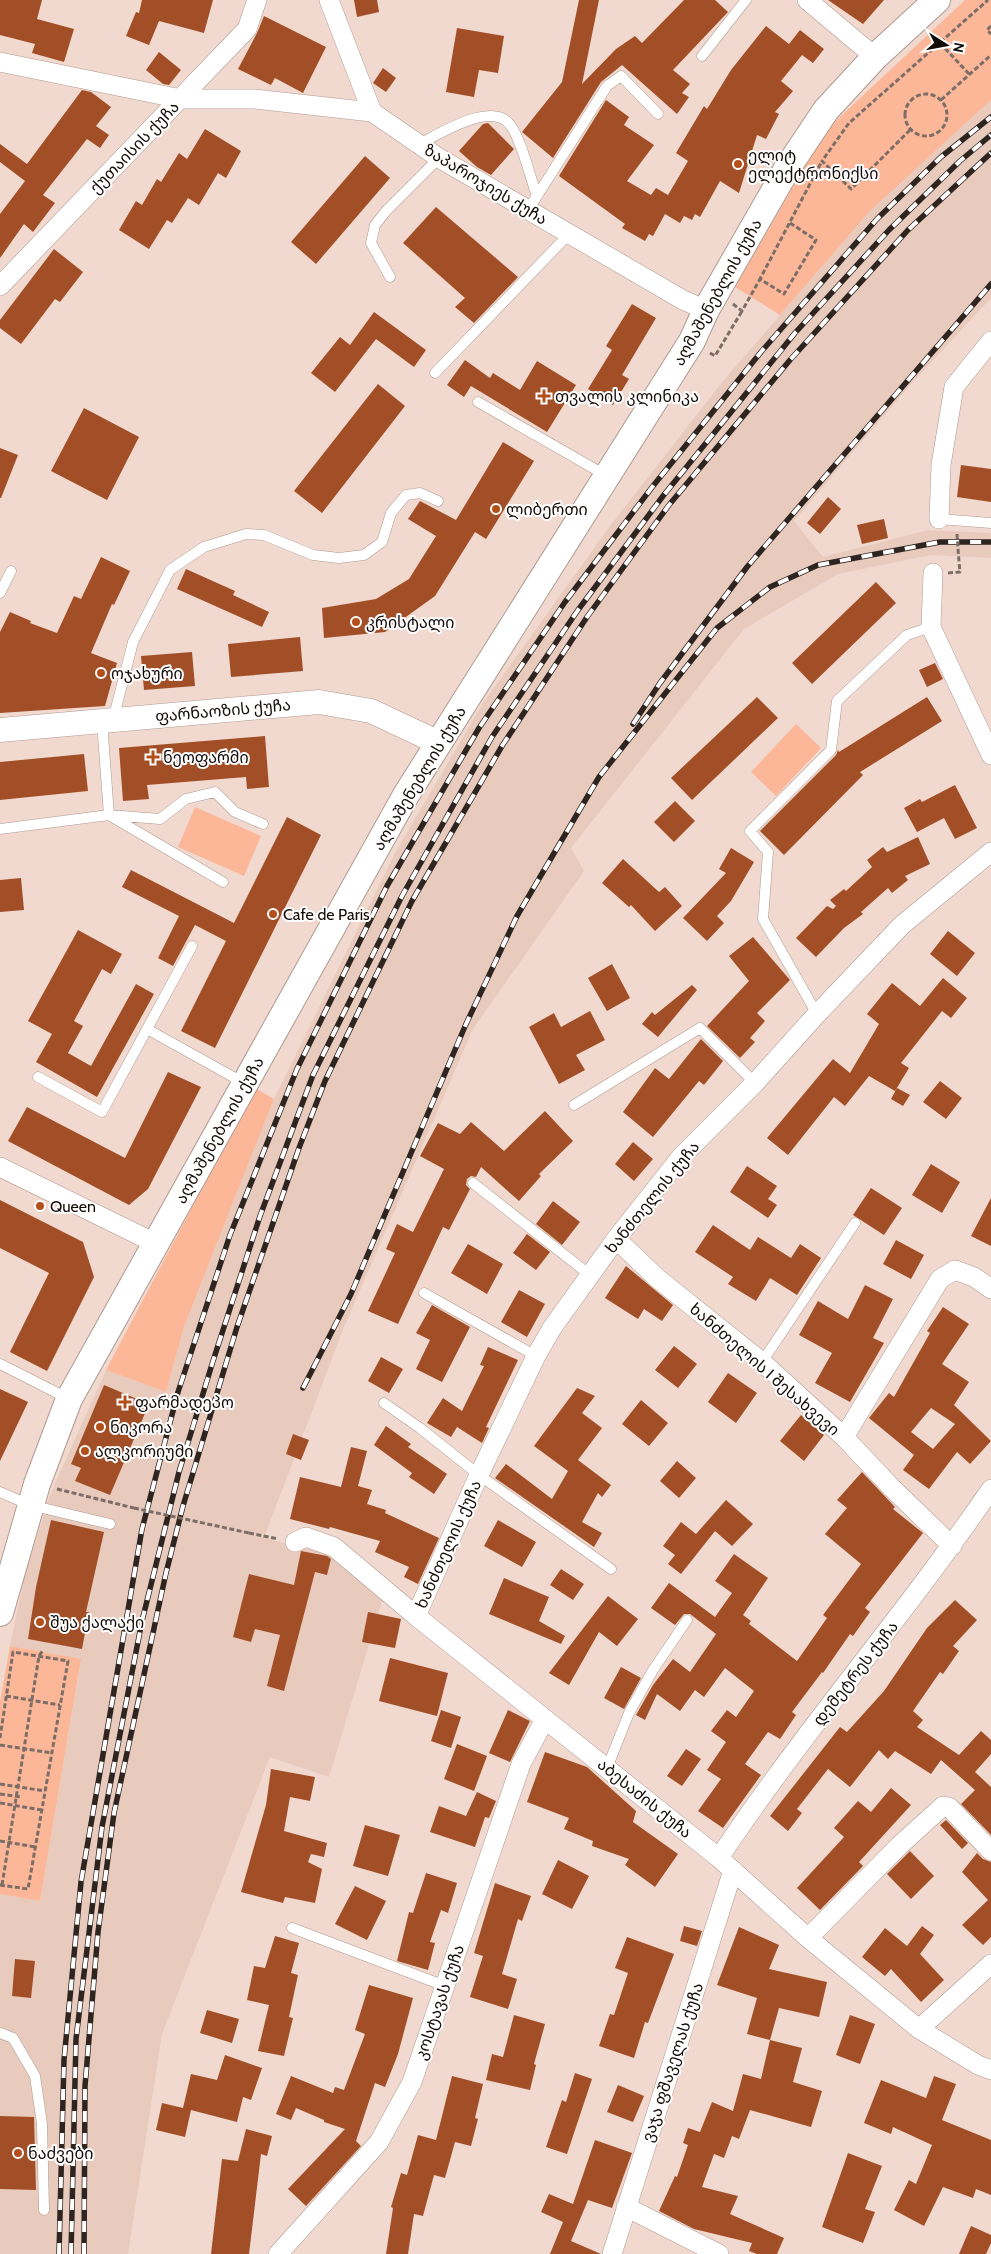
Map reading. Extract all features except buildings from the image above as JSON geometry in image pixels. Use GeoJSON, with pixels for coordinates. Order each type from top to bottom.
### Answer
{"type":"FeatureCollection","features":[{"type":"Feature","properties":{"kind":"main road","name":"აღმაშენებლის ქუჩა"},"geometry":{"type":"LineString","coordinates":[[0,1613],[33,1495],[69,1399],[406,794],[692,341],[711,301],[788,166],[826,110],[874,57],[937,0]]}},
{"type":"Feature","properties":{"kind":"street","name":"ქუთაისის ქუჩა"},"geometry":{"type":"LineString","coordinates":[[0,286],[247,28],[257,0]]}},
{"type":"Feature","properties":{"kind":"street"},"geometry":{"type":"LineString","coordinates":[[0,62],[181,99],[254,98],[372,112],[329,0]]}},
{"type":"Feature","properties":{"kind":"street"},"geometry":{"type":"LineString","coordinates":[[807,0],[874,57]]}},
{"type":"Feature","properties":{"kind":"street","name":"ზაპაროჯიეს ქუჩა"},"geometry":{"type":"LineString","coordinates":[[372,112],[439,158],[532,203],[570,233],[683,300],[711,301]]}},
{"type":"Feature","properties":{"kind":"street"},"geometry":{"type":"LineString","coordinates":[[939,519],[940,465],[954,387],[991,341]]}},
{"type":"Feature","properties":{"kind":"street"},"geometry":{"type":"LineString","coordinates":[[936,573],[931,627],[991,756]]}},
{"type":"Feature","properties":{"kind":"street","name":"ფარნაოზის ქუჩა"},"geometry":{"type":"LineString","coordinates":[[0,730],[319,702],[371,711],[439,743]]}},
{"type":"Feature","properties":{"kind":"street","name":"ხანძთელის ქუჩა"},"geometry":{"type":"LineString","coordinates":[[416,1616],[478,1475],[536,1356],[552,1328],[616,1239],[681,1157],[756,1083],[817,1014],[902,925],[991,852]]}},
{"type":"Feature","properties":{"kind":"street"},"geometry":{"type":"LineString","coordinates":[[0,1167],[155,1243]]}},
{"type":"Feature","properties":{"kind":"street","name":"ხანძთელის I შესახვევი"},"geometry":{"type":"LineString","coordinates":[[616,1239],[657,1278],[762,1362],[844,1437],[892,1488],[952,1546]]}},
{"type":"Feature","properties":{"kind":"street"},"geometry":{"type":"LineString","coordinates":[[844,1437],[940,1279],[955,1270],[974,1277],[991,1289]]}},
{"type":"Feature","properties":{"kind":"street","name":"დემეტრეს ქუჩა"},"geometry":{"type":"LineString","coordinates":[[726,1864],[761,1795],[952,1546],[991,1489]]}},
{"type":"Feature","properties":{"kind":"street","name":"აბესაძის ქუჩა"},"geometry":{"type":"LineString","coordinates":[[295,1542],[306,1537],[334,1547],[416,1616],[726,1864],[808,1938],[919,2029],[978,2065],[991,2070]]}},
{"type":"Feature","properties":{"kind":"street","name":"კოსტავას ქუჩა"},"geometry":{"type":"LineString","coordinates":[[278,2254],[379,2142],[412,2082],[521,1764],[545,1719]]}},
{"type":"Feature","properties":{"kind":"street"},"geometry":{"type":"LineString","coordinates":[[808,1938],[900,1845],[943,1806],[949,1807],[991,1851]]}},
{"type":"Feature","properties":{"kind":"street","name":"ვაჯა ფშაველას ქუჩა"},"geometry":{"type":"LineString","coordinates":[[612,2254],[726,1864]]}},
{"type":"Feature","properties":{"kind":"street"},"geometry":{"type":"LineString","coordinates":[[919,2029],[991,1964]]}},
{"type":"Feature","properties":{"kind":"street"},"geometry":{"type":"LineString","coordinates":[[626,2207],[719,2254]]}},
{"type":"Feature","properties":{"kind":"lane"},"geometry":{"type":"LineString","coordinates":[[702,56],[746,0]]}},
{"type":"Feature","properties":{"kind":"lane"},"geometry":{"type":"LineString","coordinates":[[532,203],[606,86],[621,76],[658,114]]}},
{"type":"Feature","properties":{"kind":"lane"},"geometry":{"type":"LineString","coordinates":[[419,144],[483,115],[495,116],[511,125],[532,203]]}},
{"type":"Feature","properties":{"kind":"lane"},"geometry":{"type":"LineString","coordinates":[[390,277],[371,243],[375,225],[386,210],[439,158]]}},
{"type":"Feature","properties":{"kind":"lane"},"geometry":{"type":"LineString","coordinates":[[435,373],[570,233]]}},
{"type":"Feature","properties":{"kind":"lane"},"geometry":{"type":"LineString","coordinates":[[478,402],[607,476]]}},
{"type":"Feature","properties":{"kind":"lane"},"geometry":{"type":"LineString","coordinates":[[109,815],[107,721],[134,642],[170,570],[204,547],[246,534],[264,535],[313,555],[339,558],[364,555],[382,542],[391,513],[406,495],[420,493],[438,502]]}},
{"type":"Feature","properties":{"kind":"lane"},"geometry":{"type":"LineString","coordinates":[[939,519],[991,523]]}},
{"type":"Feature","properties":{"kind":"lane"},"geometry":{"type":"LineString","coordinates":[[0,593],[11,571]]}},
{"type":"Feature","properties":{"kind":"lane"},"geometry":{"type":"LineString","coordinates":[[817,1014],[763,919],[768,852],[750,831],[831,750],[837,702],[907,635],[931,627]]}},
{"type":"Feature","properties":{"kind":"lane"},"geometry":{"type":"LineString","coordinates":[[0,829],[109,815],[160,819],[186,799],[216,792],[235,812],[263,824]]}},
{"type":"Feature","properties":{"kind":"lane"},"geometry":{"type":"LineString","coordinates":[[109,815],[223,882]]}},
{"type":"Feature","properties":{"kind":"lane"},"geometry":{"type":"LineString","coordinates":[[38,1077],[102,1112],[192,946]]}},
{"type":"Feature","properties":{"kind":"lane"},"geometry":{"type":"LineString","coordinates":[[574,1105],[700,1028],[756,1083]]}},
{"type":"Feature","properties":{"kind":"lane"},"geometry":{"type":"LineString","coordinates":[[147,1029],[245,1083]]}},
{"type":"Feature","properties":{"kind":"lane"},"geometry":{"type":"LineString","coordinates":[[473,1183],[590,1275]]}},
{"type":"Feature","properties":{"kind":"lane"},"geometry":{"type":"LineString","coordinates":[[762,1362],[855,1223]]}},
{"type":"Feature","properties":{"kind":"lane"},"geometry":{"type":"LineString","coordinates":[[424,1294],[536,1356]]}},
{"type":"Feature","properties":{"kind":"lane"},"geometry":{"type":"LineString","coordinates":[[0,1364],[69,1399]]}},
{"type":"Feature","properties":{"kind":"lane"},"geometry":{"type":"LineString","coordinates":[[384,1402],[420,1428],[478,1475],[611,1569]]}},
{"type":"Feature","properties":{"kind":"lane"},"geometry":{"type":"LineString","coordinates":[[0,1492],[33,1495],[110,1524]]}},
{"type":"Feature","properties":{"kind":"lane"},"geometry":{"type":"LineString","coordinates":[[607,1768],[628,1713],[653,1670],[687,1620]]}},
{"type":"Feature","properties":{"kind":"lane"},"geometry":{"type":"LineString","coordinates":[[292,1928],[445,1986]]}},
{"type":"Feature","properties":{"kind":"lane"},"geometry":{"type":"LineString","coordinates":[[0,2033],[13,2038],[35,2076],[42,2124],[44,2210]]}},
{"type":"Feature","properties":{"kind":"path"},"geometry":{"type":"LineString","coordinates":[[692,341],[715,356],[760,279],[822,161],[849,123],[988,0]]}},
{"type":"Feature","properties":{"kind":"path"},"geometry":{"type":"LineString","coordinates":[[991,26],[987,30],[991,34]]}},
{"type":"Feature","properties":{"kind":"path"},"geometry":{"type":"LineString","coordinates":[[940,43],[970,75]]}},
{"type":"Feature","properties":{"kind":"path"},"geometry":{"type":"LineString","coordinates":[[941,100],[991,55]]}},
{"type":"Feature","properties":{"kind":"path"},"geometry":{"type":"LineString","coordinates":[[921,94],[928,94],[941,100],[947,114],[943,128],[931,136],[923,136],[910,130],[904,116],[909,102],[921,94]]}},
{"type":"Feature","properties":{"kind":"path"},"geometry":{"type":"LineString","coordinates":[[822,161],[850,188],[910,130]]}},
{"type":"Feature","properties":{"kind":"path"},"geometry":{"type":"LineString","coordinates":[[760,279],[784,294],[816,240],[790,222]]}},
{"type":"Feature","properties":{"kind":"path"},"geometry":{"type":"LineString","coordinates":[[711,301],[742,311]]}},
{"type":"Feature","properties":{"kind":"path"},"geometry":{"type":"LineString","coordinates":[[936,573],[960,572],[957,534]]}},
{"type":"Feature","properties":{"kind":"path"},"geometry":{"type":"LineString","coordinates":[[33,1495],[134,1508],[295,1542]]}},
{"type":"Feature","properties":{"kind":"path"},"geometry":{"type":"LineString","coordinates":[[0,1738],[13,1652],[39,1656],[68,1661],[28,1889],[1,1885],[39,1656],[43,1650]]}},
{"type":"Feature","properties":{"kind":"path"},"geometry":{"type":"LineString","coordinates":[[6,1696],[60,1705]]}},
{"type":"Feature","properties":{"kind":"path"},"geometry":{"type":"LineString","coordinates":[[0,1745],[52,1753]]}},
{"type":"Feature","properties":{"kind":"path"},"geometry":{"type":"LineString","coordinates":[[0,1784],[45,1791]]}},
{"type":"Feature","properties":{"kind":"path"},"geometry":{"type":"LineString","coordinates":[[0,1794],[21,1797]]}},
{"type":"Feature","properties":{"kind":"path"},"geometry":{"type":"LineString","coordinates":[[0,1803],[42,1810]]}},
{"type":"Feature","properties":{"kind":"path"},"geometry":{"type":"LineString","coordinates":[[0,1841],[36,1847]]}},
{"type":"Feature","properties":{"kind":"shaded area"},"geometry":{"type":"Polygon","coordinates":[[[965,0],[991,0],[991,100],[870,211],[780,315],[735,287],[826,130],[965,0]]]}},
{"type":"Feature","properties":{"kind":"shaded area"},"geometry":{"type":"Polygon","coordinates":[[[991,100],[991,298],[912,383],[794,521],[823,557],[928,530],[991,533],[991,558],[931,555],[838,574],[744,629],[571,848],[584,871],[473,1029],[342,1332],[264,1538],[336,1556],[383,1598],[329,1777],[270,1757],[162,2034],[128,2254],[0,2254],[0,1894],[40,1901],[81,1660],[10,1646],[25,1574],[50,1495],[106,1370],[166,1392],[184,1327],[274,1099],[395,853],[483,703],[610,526],[723,381],[870,211],[991,100]]]}},
{"type":"Feature","properties":{"kind":"shaded area"},"geometry":{"type":"Polygon","coordinates":[[[796,724],[821,748],[776,796],[751,772],[796,724]]]}},
{"type":"Feature","properties":{"kind":"shaded area"},"geometry":{"type":"Polygon","coordinates":[[[195,807],[261,836],[244,876],[178,847],[195,807]]]}},
{"type":"Feature","properties":{"kind":"shaded area"},"geometry":{"type":"Polygon","coordinates":[[[255,1088],[274,1099],[184,1327],[166,1392],[106,1370],[255,1088]]]}},
{"type":"Feature","properties":{"kind":"shaded area"},"geometry":{"type":"Polygon","coordinates":[[[10,1646],[81,1659],[40,1901],[0,1894],[0,1702],[10,1646]]]}},
{"type":"Feature","properties":{"kind":"railway"},"geometry":{"type":"LineString","coordinates":[[59,2254],[64,2060],[81,1882],[142,1529],[178,1392],[230,1235],[297,1069],[387,886],[479,728],[565,602],[653,486],[761,352],[877,219],[941,157],[991,117]]}},
{"type":"Feature","properties":{"kind":"railway"},"geometry":{"type":"LineString","coordinates":[[71,2254],[76,2039],[102,1827],[142,1621],[179,1472],[213,1361],[260,1216],[313,1075],[402,896],[492,737],[578,610],[663,496],[795,333],[889,230],[960,161],[991,135]]}},
{"type":"Feature","properties":{"kind":"railway"},"geometry":{"type":"LineString","coordinates":[[84,2254],[85,2086],[98,1932],[114,1813],[166,1573],[183,1506],[237,1327],[299,1148],[325,1081],[412,901],[502,746],[587,617],[669,505],[790,360],[908,230],[991,153]]}},
{"type":"Feature","properties":{"kind":"railway"},"geometry":{"type":"LineString","coordinates":[[633,724],[660,683],[747,567],[991,284]]}},
{"type":"Feature","properties":{"kind":"railway"},"geometry":{"type":"LineString","coordinates":[[303,1388],[351,1294],[466,1024],[517,916],[599,777],[717,628],[770,587],[818,565],[940,542],[991,542]]}},
{"type":"Feature","properties":{"kind":"place","name":"ელიტ ელექტრონიქსი"},"geometry":{"type":"Point","coordinates":[738,164]}},
{"type":"Feature","properties":{"kind":"place","name":"თვალის კლინიკა"},"geometry":{"type":"Point","coordinates":[544,396]}},
{"type":"Feature","properties":{"kind":"place","name":"ლიბერთი"},"geometry":{"type":"Point","coordinates":[496,509]}},
{"type":"Feature","properties":{"kind":"place","name":"კრისტალი"},"geometry":{"type":"Point","coordinates":[356,622]}},
{"type":"Feature","properties":{"kind":"place","name":"ოჯახური"},"geometry":{"type":"Point","coordinates":[101,673]}},
{"type":"Feature","properties":{"kind":"place","name":"ნეოფარმი"},"geometry":{"type":"Point","coordinates":[153,757]}},
{"type":"Feature","properties":{"kind":"place","name":"Cafe de Paris"},"geometry":{"type":"Point","coordinates":[273,914]}},
{"type":"Feature","properties":{"kind":"place","name":"Queen"},"geometry":{"type":"Point","coordinates":[40,1206]}},
{"type":"Feature","properties":{"kind":"place","name":"ფარმადეპო"},"geometry":{"type":"Point","coordinates":[125,1402]}},
{"type":"Feature","properties":{"kind":"place","name":"ნიკორა"},"geometry":{"type":"Point","coordinates":[100,1427]}},
{"type":"Feature","properties":{"kind":"place","name":"ალკორიუმი"},"geometry":{"type":"Point","coordinates":[85,1451]}},
{"type":"Feature","properties":{"kind":"place","name":"შუა ქალაქი"},"geometry":{"type":"Point","coordinates":[40,1622]}},
{"type":"Feature","properties":{"kind":"place","name":"ნაძვები"},"geometry":{"type":"Point","coordinates":[18,2153]}}]}
